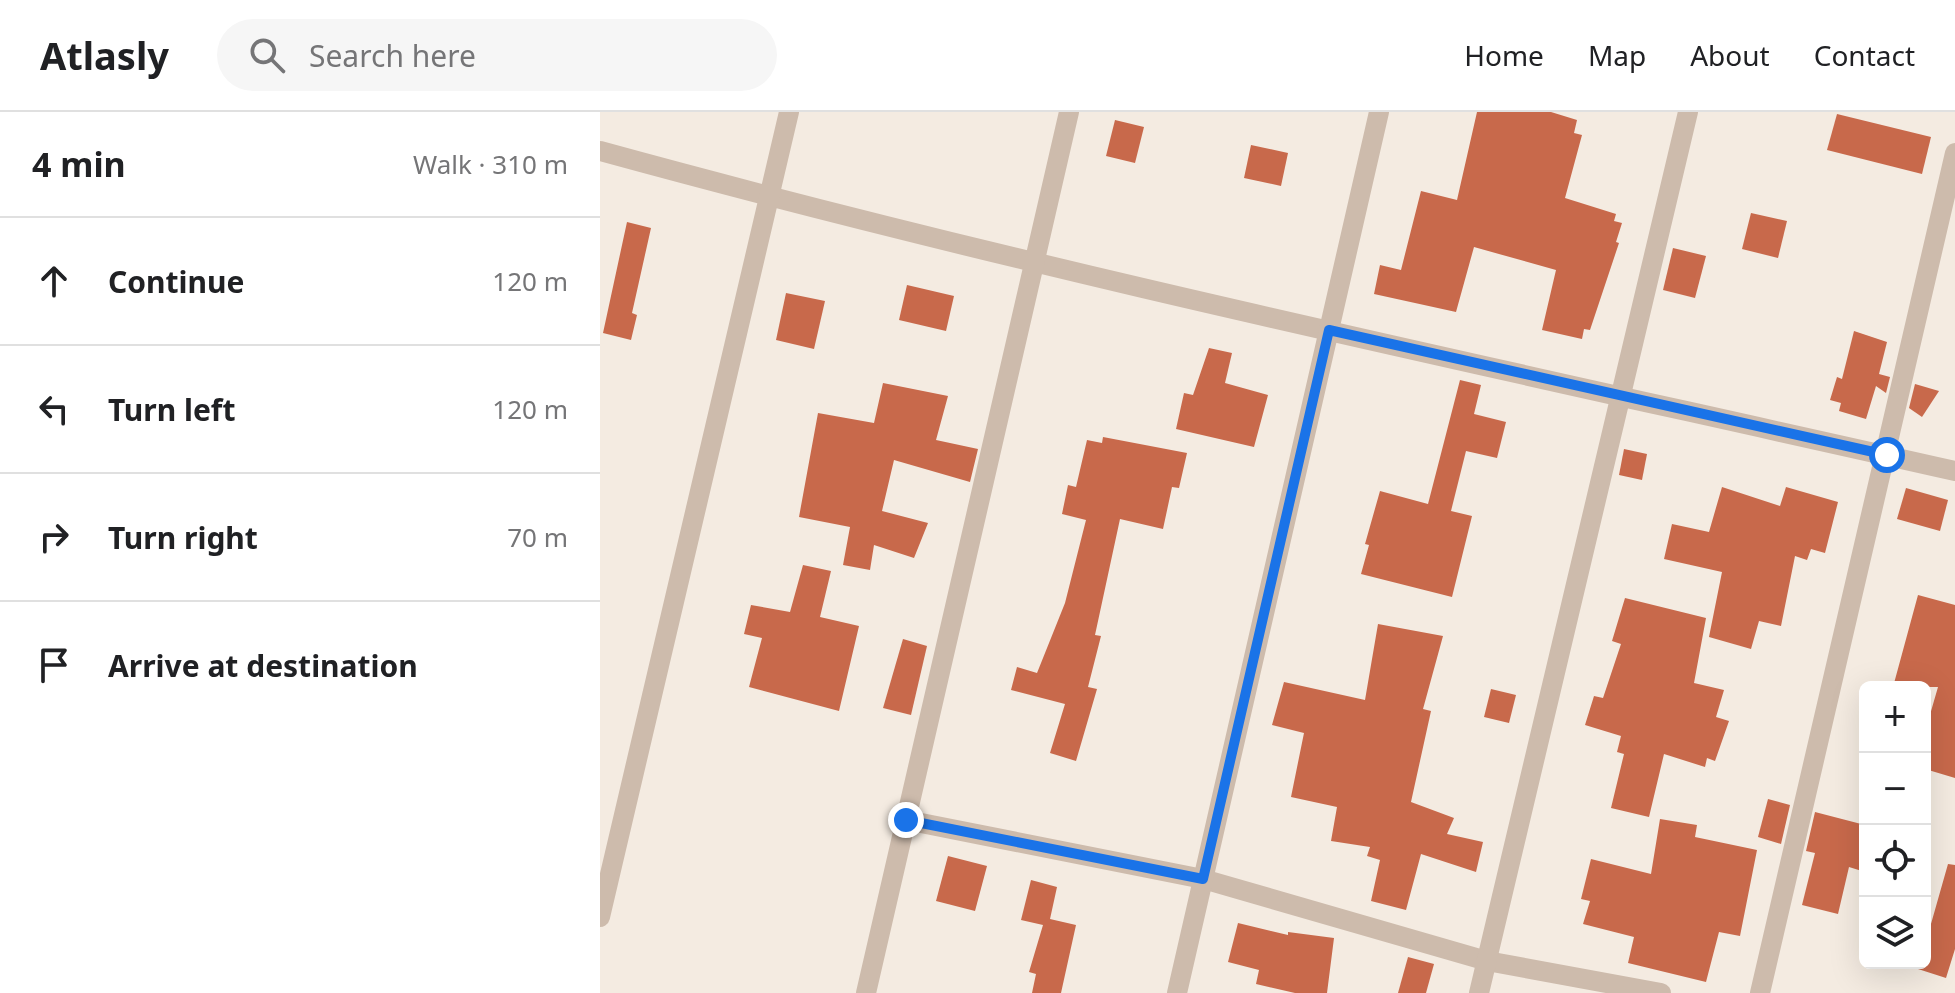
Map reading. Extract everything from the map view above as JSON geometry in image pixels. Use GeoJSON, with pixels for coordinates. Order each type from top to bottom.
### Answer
{"type":"FeatureCollection","features":[{"type":"Feature","properties":{"kind":"street"},"geometry":{"type":"LineString","coordinates":[[600,917],[789,112]]}},
{"type":"Feature","properties":{"kind":"street"},"geometry":{"type":"LineString","coordinates":[[866,993],[1069,112]]}},
{"type":"Feature","properties":{"kind":"street"},"geometry":{"type":"LineString","coordinates":[[1177,993],[1379,112]]}},
{"type":"Feature","properties":{"kind":"street"},"geometry":{"type":"LineString","coordinates":[[1479,993],[1688,112]]}},
{"type":"Feature","properties":{"kind":"street"},"geometry":{"type":"LineString","coordinates":[[600,151],[768,198],[1034,263],[1955,471]]}},
{"type":"Feature","properties":{"kind":"street"},"geometry":{"type":"LineString","coordinates":[[1760,993],[1955,153]]}},
{"type":"Feature","properties":{"kind":"street"},"geometry":{"type":"LineString","coordinates":[[906,820],[1203,879],[1487,961],[1661,993]]}},
{"type":"Feature","properties":{"kind":"building"},"geometry":{"type":"Polygon","coordinates":[[[1477,112],[1551,112],[1577,120],[1574,133],[1582,135],[1565,198],[1616,214],[1614,221],[1622,223],[1616,242],[1619,243],[1590,330],[1584,329],[1582,339],[1542,330],[1556,270],[1474,247],[1456,312],[1374,294],[1380,265],[1401,270],[1421,191],[1457,200],[1477,112]]]}},
{"type":"Feature","properties":{"kind":"building"},"geometry":{"type":"Polygon","coordinates":[[[1837,114],[1931,137],[1922,174],[1827,150],[1837,114]]]}},
{"type":"Feature","properties":{"kind":"building"},"geometry":{"type":"Polygon","coordinates":[[[1115,120],[1144,127],[1135,163],[1106,156],[1115,120]]]}},
{"type":"Feature","properties":{"kind":"building"},"geometry":{"type":"Polygon","coordinates":[[[1251,145],[1288,153],[1281,186],[1244,178],[1251,145]]]}},
{"type":"Feature","properties":{"kind":"building"},"geometry":{"type":"Polygon","coordinates":[[[1751,213],[1787,221],[1778,258],[1742,249],[1751,213]]]}},
{"type":"Feature","properties":{"kind":"building"},"geometry":{"type":"Polygon","coordinates":[[[627,222],[651,228],[632,313],[637,315],[631,340],[603,333],[627,222]]]}},
{"type":"Feature","properties":{"kind":"building"},"geometry":{"type":"Polygon","coordinates":[[[1673,248],[1706,256],[1695,298],[1663,290],[1673,248]]]}},
{"type":"Feature","properties":{"kind":"building"},"geometry":{"type":"Polygon","coordinates":[[[907,285],[954,296],[946,331],[899,320],[907,285]]]}},
{"type":"Feature","properties":{"kind":"building"},"geometry":{"type":"Polygon","coordinates":[[[786,293],[825,301],[814,349],[776,340],[786,293]]]}},
{"type":"Feature","properties":{"kind":"building"},"geometry":{"type":"Polygon","coordinates":[[[1854,331],[1887,342],[1879,374],[1890,377],[1886,393],[1876,386],[1866,419],[1839,411],[1841,403],[1830,400],[1837,377],[1842,379],[1854,331]]]}},
{"type":"Feature","properties":{"kind":"building"},"geometry":{"type":"Polygon","coordinates":[[[1209,348],[1232,353],[1225,383],[1268,395],[1254,447],[1176,429],[1184,393],[1193,395],[1209,348]]]}},
{"type":"Feature","properties":{"kind":"building"},"geometry":{"type":"Polygon","coordinates":[[[1460,380],[1481,385],[1474,414],[1506,422],[1497,458],[1466,451],[1451,511],[1472,516],[1452,597],[1361,574],[1369,545],[1365,544],[1380,491],[1428,504],[1460,380]]]}},
{"type":"Feature","properties":{"kind":"building"},"geometry":{"type":"Polygon","coordinates":[[[883,383],[948,396],[936,440],[978,449],[970,482],[894,460],[882,511],[928,523],[914,558],[874,545],[870,570],[843,565],[850,527],[799,517],[818,413],[874,423],[883,383]]]}},
{"type":"Feature","properties":{"kind":"building"},"geometry":{"type":"Polygon","coordinates":[[[1915,384],[1939,391],[1922,417],[1909,408],[1915,384]]]}},
{"type":"Feature","properties":{"kind":"building"},"geometry":{"type":"Polygon","coordinates":[[[1103,437],[1187,453],[1179,488],[1172,487],[1163,529],[1120,519],[1095,635],[1101,636],[1088,687],[1097,689],[1076,761],[1050,753],[1065,704],[1011,690],[1017,667],[1037,673],[1065,603],[1086,520],[1062,514],[1068,485],[1076,487],[1087,440],[1102,443],[1103,437]]]}},
{"type":"Feature","properties":{"kind":"building"},"geometry":{"type":"Polygon","coordinates":[[[1624,449],[1647,454],[1642,480],[1619,475],[1624,449]]]}},
{"type":"Feature","properties":{"kind":"building"},"geometry":{"type":"Polygon","coordinates":[[[1722,487],[1780,506],[1786,487],[1838,502],[1825,553],[1811,549],[1807,560],[1795,556],[1781,626],[1759,621],[1751,649],[1709,637],[1722,572],[1664,559],[1672,524],[1709,532],[1722,487]]]}},
{"type":"Feature","properties":{"kind":"building"},"geometry":{"type":"Polygon","coordinates":[[[1906,488],[1948,500],[1940,531],[1897,519],[1906,488]]]}},
{"type":"Feature","properties":{"kind":"building"},"geometry":{"type":"Polygon","coordinates":[[[803,565],[831,571],[820,617],[859,626],[839,711],[749,687],[762,638],[744,634],[751,605],[790,612],[803,565]]]}},
{"type":"Feature","properties":{"kind":"building"},"geometry":{"type":"Polygon","coordinates":[[[1918,595],[1955,605],[1955,778],[1931,771],[1931,711],[1938,687],[1931,687],[1931,681],[1895,681],[1918,595]]]}},
{"type":"Feature","properties":{"kind":"building"},"geometry":{"type":"Polygon","coordinates":[[[1625,598],[1706,618],[1694,683],[1724,690],[1716,717],[1729,721],[1715,761],[1707,758],[1705,767],[1664,754],[1649,817],[1611,808],[1624,754],[1617,752],[1621,736],[1585,725],[1594,696],[1603,698],[1621,644],[1612,641],[1625,598]]]}},
{"type":"Feature","properties":{"kind":"building"},"geometry":{"type":"Polygon","coordinates":[[[1378,624],[1443,636],[1423,709],[1431,711],[1411,802],[1454,818],[1447,834],[1483,842],[1476,872],[1421,854],[1406,910],[1371,901],[1380,860],[1367,856],[1370,847],[1331,841],[1337,807],[1291,797],[1304,733],[1272,725],[1284,682],[1365,700],[1378,624]]]}},
{"type":"Feature","properties":{"kind":"building"},"geometry":{"type":"Polygon","coordinates":[[[903,639],[927,646],[911,715],[883,708],[903,639]]]}},
{"type":"Feature","properties":{"kind":"building"},"geometry":{"type":"Polygon","coordinates":[[[1491,689],[1516,695],[1509,723],[1484,717],[1491,689]]]}},
{"type":"Feature","properties":{"kind":"building"},"geometry":{"type":"Polygon","coordinates":[[[1768,799],[1790,805],[1781,844],[1758,837],[1768,799]]]}},
{"type":"Feature","properties":{"kind":"building"},"geometry":{"type":"Polygon","coordinates":[[[1815,812],[1859,823],[1859,870],[1849,867],[1838,914],[1802,905],[1815,853],[1806,851],[1815,812]]]}},
{"type":"Feature","properties":{"kind":"building"},"geometry":{"type":"Polygon","coordinates":[[[1660,819],[1697,825],[1695,837],[1757,850],[1740,936],[1719,932],[1706,982],[1628,963],[1634,937],[1583,924],[1590,901],[1581,899],[1591,859],[1651,874],[1660,819]]]}},
{"type":"Feature","properties":{"kind":"building"},"geometry":{"type":"Polygon","coordinates":[[[948,856],[987,866],[975,911],[936,901],[948,856]]]}},
{"type":"Feature","properties":{"kind":"building"},"geometry":{"type":"Polygon","coordinates":[[[1948,864],[1955,865],[1955,949],[1946,978],[1918,969],[1931,969],[1931,924],[1948,864]]]}},
{"type":"Feature","properties":{"kind":"building"},"geometry":{"type":"Polygon","coordinates":[[[1031,880],[1057,887],[1050,919],[1076,925],[1061,993],[1032,993],[1036,974],[1029,972],[1043,925],[1021,920],[1031,880]]]}},
{"type":"Feature","properties":{"kind":"building"},"geometry":{"type":"Polygon","coordinates":[[[1238,923],[1288,935],[1288,932],[1334,938],[1327,993],[1295,993],[1256,984],[1259,970],[1228,962],[1238,923]]]}},
{"type":"Feature","properties":{"kind":"building"},"geometry":{"type":"Polygon","coordinates":[[[1408,957],[1434,964],[1426,993],[1398,993],[1408,957]]]}},
{"type":"Feature","properties":{"kind":"route"},"geometry":{"type":"LineString","coordinates":[[906,820],[1203,879],[1329,330],[1887,455]]}}]}
